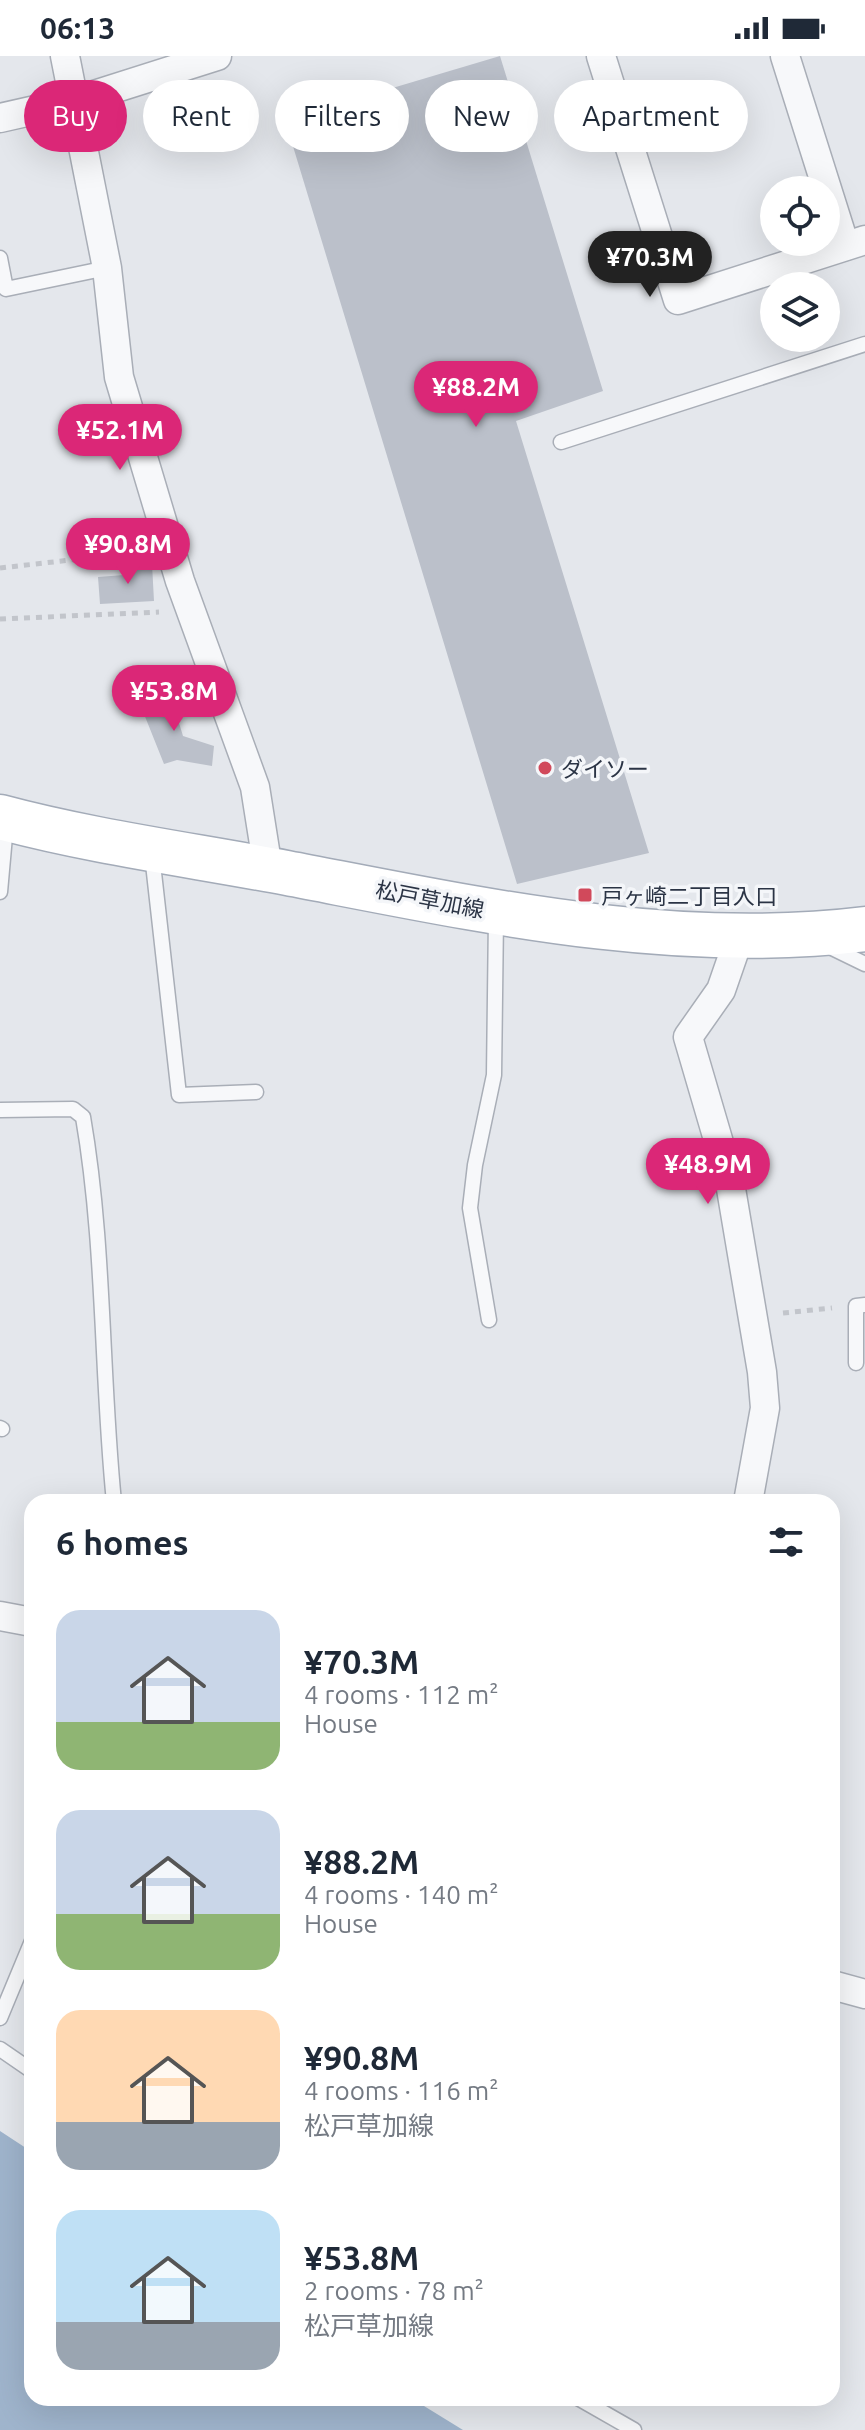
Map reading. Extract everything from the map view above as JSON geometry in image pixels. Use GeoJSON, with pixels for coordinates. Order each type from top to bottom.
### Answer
{"type":"FeatureCollection","features":[{"type":"Feature","properties":{"kind":"main road","name":"松戸草加線"},"geometry":{"type":"LineString","coordinates":[[3,818],[496,912],[620,928],[739,938],[806,936],[865,929]]}},
{"type":"Feature","properties":{"kind":"street"},"geometry":{"type":"LineString","coordinates":[[65,56],[70,80]]}},
{"type":"Feature","properties":{"kind":"street"},"geometry":{"type":"LineString","coordinates":[[127,82],[184,61],[217,56]]}},
{"type":"Feature","properties":{"kind":"street"},"geometry":{"type":"LineString","coordinates":[[601,56],[678,300],[855,243],[785,56]]}},
{"type":"Feature","properties":{"kind":"street"},"geometry":{"type":"LineString","coordinates":[[0,118],[24,113]]}},
{"type":"Feature","properties":{"kind":"street"},"geometry":{"type":"LineString","coordinates":[[85,152],[107,268],[119,377],[170,548],[255,787],[268,869]]}},
{"type":"Feature","properties":{"kind":"street"},"geometry":{"type":"LineString","coordinates":[[739,938],[721,990],[688,1037],[720,1138],[754,1315],[765,1408],[749,1494]]}},
{"type":"Feature","properties":{"kind":"street"},"geometry":{"type":"LineString","coordinates":[[0,1616],[24,1620]]}},
{"type":"Feature","properties":{"kind":"street"},"geometry":{"type":"LineString","coordinates":[[840,1987],[865,1994]]}},
{"type":"Feature","properties":{"kind":"lane"},"geometry":{"type":"LineString","coordinates":[[0,258],[6,289],[107,268]]}},
{"type":"Feature","properties":{"kind":"lane"},"geometry":{"type":"LineString","coordinates":[[561,442],[865,344]]}},
{"type":"Feature","properties":{"kind":"lane"},"geometry":{"type":"LineString","coordinates":[[0,892],[3,818]]}},
{"type":"Feature","properties":{"kind":"lane"},"geometry":{"type":"LineString","coordinates":[[151,847],[179,1095],[256,1092]]}},
{"type":"Feature","properties":{"kind":"lane"},"geometry":{"type":"LineString","coordinates":[[489,1320],[470,1208],[475,1165],[494,1075],[496,912]]}},
{"type":"Feature","properties":{"kind":"lane"},"geometry":{"type":"LineString","coordinates":[[806,936],[865,964]]}},
{"type":"Feature","properties":{"kind":"lane"},"geometry":{"type":"LineString","coordinates":[[0,1110],[73,1109],[83,1117],[96,1191],[104,1404],[113,1494]]}},
{"type":"Feature","properties":{"kind":"lane"},"geometry":{"type":"LineString","coordinates":[[856,1363],[860,1305]]}},
{"type":"Feature","properties":{"kind":"lane"},"geometry":{"type":"LineString","coordinates":[[0,2018],[24,1960]]}},
{"type":"Feature","properties":{"kind":"lane"},"geometry":{"type":"LineString","coordinates":[[0,2049],[24,2066]]}},
{"type":"Feature","properties":{"kind":"lane"},"geometry":{"type":"LineString","coordinates":[[592,2406],[634,2430]]}},
{"type":"Feature","properties":{"kind":"path"},"geometry":{"type":"LineString","coordinates":[[0,568],[170,548]]}},
{"type":"Feature","properties":{"kind":"path"},"geometry":{"type":"LineString","coordinates":[[0,619],[191,611]]}},
{"type":"Feature","properties":{"kind":"path"},"geometry":{"type":"LineString","coordinates":[[754,1315],[860,1305]]}},
{"type":"Feature","properties":{"kind":"water"},"geometry":{"type":"Polygon","coordinates":[[[0,2131],[24,2147],[24,2406],[424,2406],[463,2430],[0,2430],[0,2131]]]}},
{"type":"Feature","properties":{"kind":"building"},"geometry":{"type":"Polygon","coordinates":[[[500,56],[507,80],[425,80],[425,152],[530,152],[603,391],[516,421],[649,853],[517,884],[295,152],[409,152],[409,83],[500,56]]]}},
{"type":"Feature","properties":{"kind":"building"},"geometry":{"type":"Polygon","coordinates":[[[152,564],[154,601],[100,604],[98,577],[124,575],[123,566],[152,564]]]}},
{"type":"Feature","properties":{"kind":"building"},"geometry":{"type":"Polygon","coordinates":[[[176,692],[184,711],[176,713],[183,736],[214,746],[212,766],[177,760],[164,764],[140,704],[176,692]]]}},
{"type":"Feature","properties":{"kind":"place","name":"ダイソー"},"geometry":{"type":"Point","coordinates":[545,768]}},
{"type":"Feature","properties":{"kind":"place","name":"戸ヶ崎二丁目入口"},"geometry":{"type":"Point","coordinates":[585,895]}}]}
